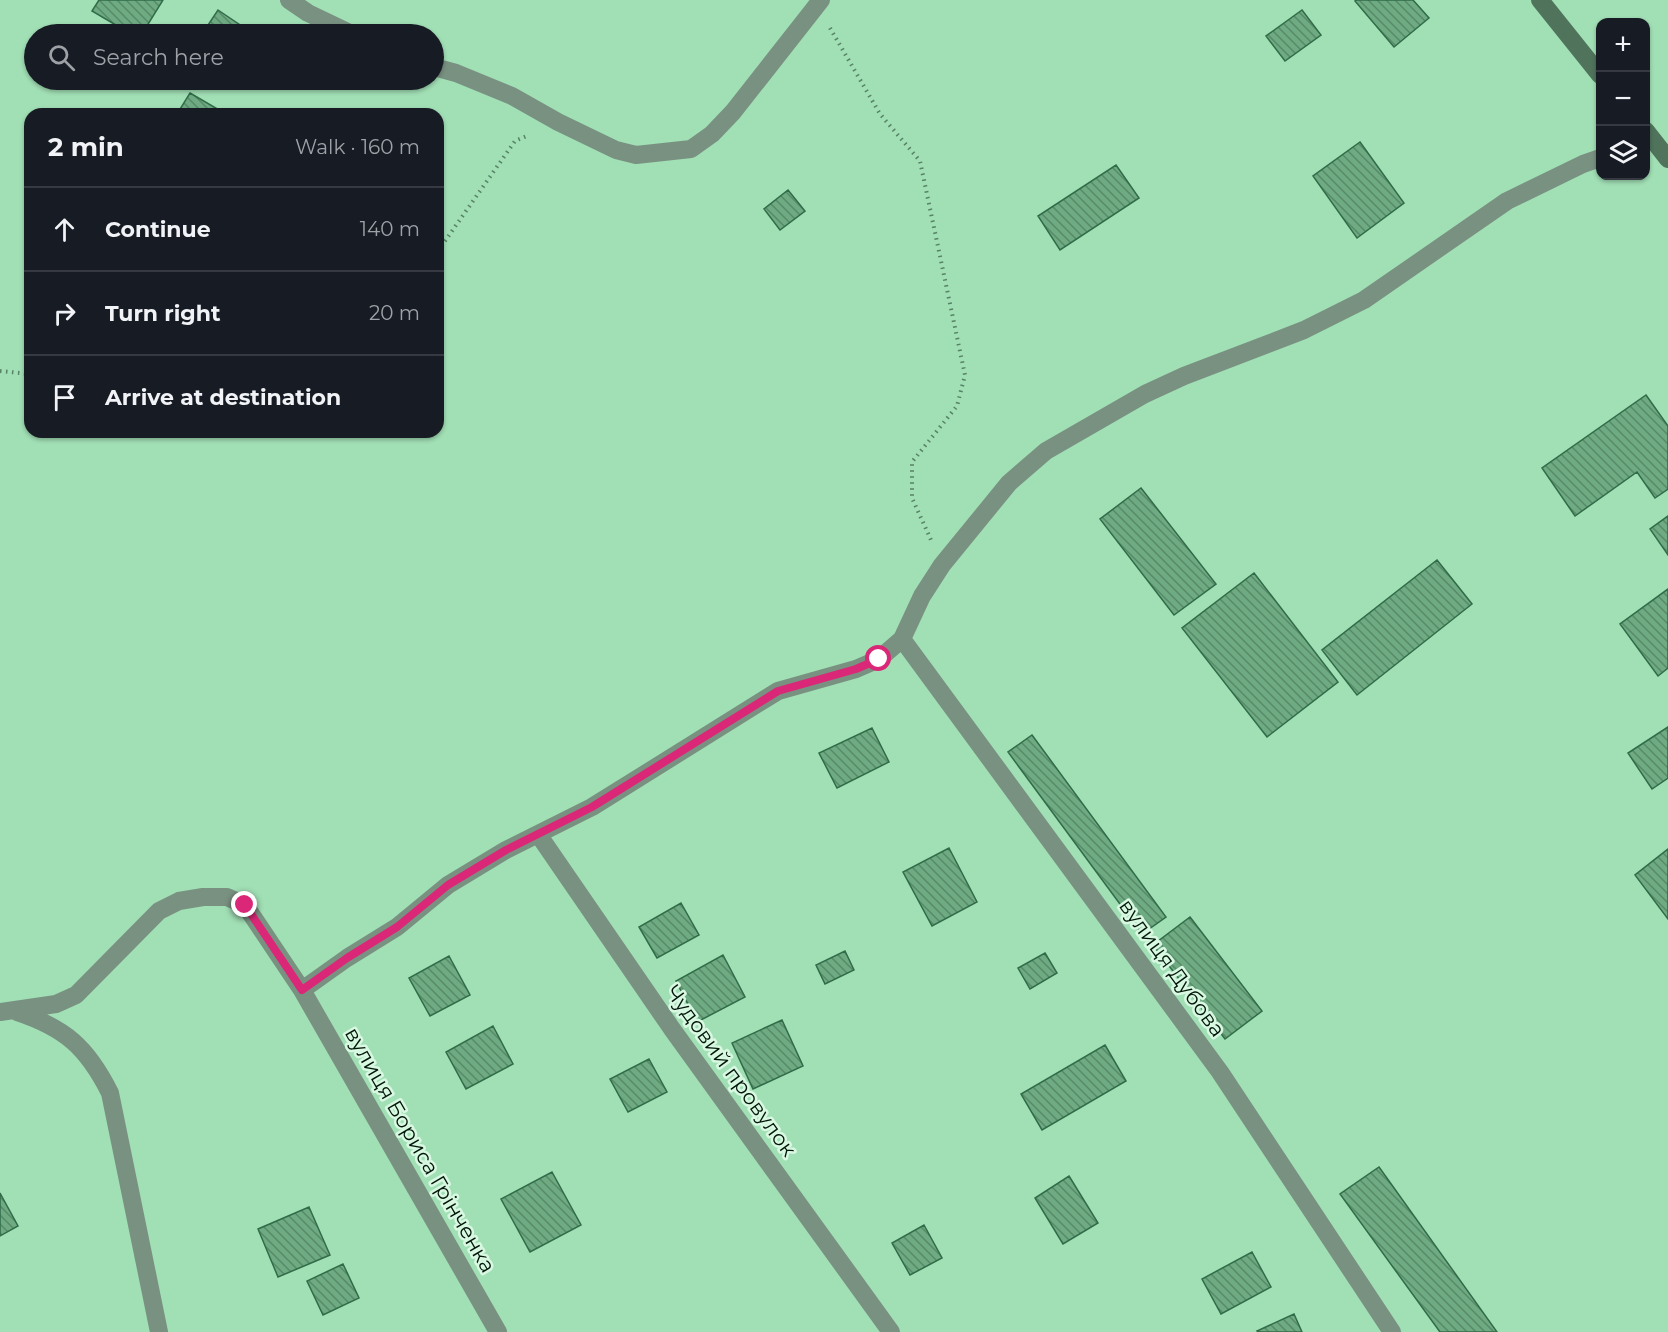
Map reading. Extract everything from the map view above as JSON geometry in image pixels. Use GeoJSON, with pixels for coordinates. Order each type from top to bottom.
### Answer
{"type":"FeatureCollection","features":[{"type":"Feature","properties":{"kind":"street"},"geometry":{"type":"LineString","coordinates":[[289,0],[308,13],[331,24]]}},
{"type":"Feature","properties":{"kind":"street"},"geometry":{"type":"LineString","coordinates":[[1540,0],[1598,72]]}},
{"type":"Feature","properties":{"kind":"street"},"geometry":{"type":"LineString","coordinates":[[444,70],[512,96],[558,122],[616,150],[636,156],[691,148],[712,134],[733,112],[819,2]]}},
{"type":"Feature","properties":{"kind":"street"},"geometry":{"type":"LineString","coordinates":[[1650,141],[1668,159]]}},
{"type":"Feature","properties":{"kind":"street"},"geometry":{"type":"LineString","coordinates":[[302,990],[397,927],[448,885],[506,850],[592,807],[778,691],[856,669],[879,659],[902,639],[922,596],[942,565],[1009,483],[1046,451],[1145,394],[1184,376],[1304,330],[1364,300],[1507,201],[1596,159]]}},
{"type":"Feature","properties":{"kind":"street","name":"вулиця Дубова"},"geometry":{"type":"LineString","coordinates":[[902,639],[1220,1072],[1392,1332]]}},
{"type":"Feature","properties":{"kind":"street","name":"Чудовий провулок"},"geometry":{"type":"LineString","coordinates":[[538,834],[672,1029],[891,1332]]}},
{"type":"Feature","properties":{"kind":"street","name":"вулиця Бориса Грінченка"},"geometry":{"type":"LineString","coordinates":[[6,1011],[56,1004],[76,995],[159,911],[178,901],[203,897],[227,897],[245,905],[302,990],[498,1332]]}},
{"type":"Feature","properties":{"kind":"street"},"geometry":{"type":"LineString","coordinates":[[6,1011],[53,1026],[73,1040],[100,1072],[110,1093],[159,1332]]}},
{"type":"Feature","properties":{"kind":"path"},"geometry":{"type":"LineString","coordinates":[[819,2],[880,114],[920,161],[965,375],[957,406],[912,462],[912,498],[942,565]]}},
{"type":"Feature","properties":{"kind":"path"},"geometry":{"type":"LineString","coordinates":[[444,242],[515,141],[558,122]]}},
{"type":"Feature","properties":{"kind":"path"},"geometry":{"type":"LineString","coordinates":[[0,371],[24,373]]}},
{"type":"Feature","properties":{"kind":"building"},"geometry":{"type":"Polygon","coordinates":[[[99,0],[163,0],[148,24],[114,24],[92,11],[99,0]]]}},
{"type":"Feature","properties":{"kind":"building"},"geometry":{"type":"Polygon","coordinates":[[[1413,0],[1429,18],[1394,47],[1355,1],[1413,0]]]}},
{"type":"Feature","properties":{"kind":"building"},"geometry":{"type":"Polygon","coordinates":[[[218,10],[239,24],[209,24],[218,10]]]}},
{"type":"Feature","properties":{"kind":"building"},"geometry":{"type":"Polygon","coordinates":[[[1302,10],[1321,35],[1285,61],[1266,36],[1302,10]]]}},
{"type":"Feature","properties":{"kind":"building"},"geometry":{"type":"Polygon","coordinates":[[[190,93],[216,108],[181,108],[190,93]]]}},
{"type":"Feature","properties":{"kind":"building"},"geometry":{"type":"Polygon","coordinates":[[[1360,142],[1404,203],[1357,238],[1313,176],[1360,142]]]}},
{"type":"Feature","properties":{"kind":"building"},"geometry":{"type":"Polygon","coordinates":[[[1116,165],[1139,198],[1060,250],[1038,216],[1116,165]]]}},
{"type":"Feature","properties":{"kind":"building"},"geometry":{"type":"Polygon","coordinates":[[[788,190],[805,211],[780,230],[764,209],[788,190]]]}},
{"type":"Feature","properties":{"kind":"building"},"geometry":{"type":"Polygon","coordinates":[[[1646,395],[1668,426],[1668,489],[1655,498],[1637,472],[1575,516],[1542,468],[1646,395]]]}},
{"type":"Feature","properties":{"kind":"building"},"geometry":{"type":"Polygon","coordinates":[[[1141,488],[1216,584],[1174,615],[1100,519],[1141,488]]]}},
{"type":"Feature","properties":{"kind":"building"},"geometry":{"type":"Polygon","coordinates":[[[1668,516],[1668,555],[1650,529],[1668,516]]]}},
{"type":"Feature","properties":{"kind":"building"},"geometry":{"type":"Polygon","coordinates":[[[1437,560],[1472,604],[1357,695],[1322,650],[1437,560]]]}},
{"type":"Feature","properties":{"kind":"building"},"geometry":{"type":"Polygon","coordinates":[[[1254,573],[1338,682],[1267,737],[1182,628],[1254,573]]]}},
{"type":"Feature","properties":{"kind":"building"},"geometry":{"type":"Polygon","coordinates":[[[1668,589],[1668,668],[1658,676],[1620,624],[1668,589]]]}},
{"type":"Feature","properties":{"kind":"building"},"geometry":{"type":"Polygon","coordinates":[[[1668,727],[1668,778],[1652,789],[1628,753],[1668,727]]]}},
{"type":"Feature","properties":{"kind":"building"},"geometry":{"type":"Polygon","coordinates":[[[872,728],[889,762],[837,788],[819,753],[872,728]]]}},
{"type":"Feature","properties":{"kind":"building"},"geometry":{"type":"Polygon","coordinates":[[[1032,735],[1166,917],[1142,934],[1008,752],[1032,735]]]}},
{"type":"Feature","properties":{"kind":"building"},"geometry":{"type":"Polygon","coordinates":[[[949,848],[977,902],[932,926],[903,872],[949,848]]]}},
{"type":"Feature","properties":{"kind":"building"},"geometry":{"type":"Polygon","coordinates":[[[1668,849],[1668,919],[1635,875],[1668,849]]]}},
{"type":"Feature","properties":{"kind":"building"},"geometry":{"type":"Polygon","coordinates":[[[681,903],[699,935],[657,958],[639,927],[681,903]]]}},
{"type":"Feature","properties":{"kind":"building"},"geometry":{"type":"Polygon","coordinates":[[[1190,917],[1262,1011],[1225,1039],[1153,945],[1190,917]]]}},
{"type":"Feature","properties":{"kind":"building"},"geometry":{"type":"Polygon","coordinates":[[[845,951],[854,970],[825,984],[816,965],[845,951]]]}},
{"type":"Feature","properties":{"kind":"building"},"geometry":{"type":"Polygon","coordinates":[[[1045,953],[1057,973],[1030,989],[1018,968],[1045,953]]]}},
{"type":"Feature","properties":{"kind":"building"},"geometry":{"type":"Polygon","coordinates":[[[723,955],[745,997],[697,1022],[676,981],[723,955]]]}},
{"type":"Feature","properties":{"kind":"building"},"geometry":{"type":"Polygon","coordinates":[[[449,956],[470,995],[430,1016],[409,978],[449,956]]]}},
{"type":"Feature","properties":{"kind":"building"},"geometry":{"type":"Polygon","coordinates":[[[782,1020],[803,1066],[753,1089],[732,1043],[782,1020]]]}},
{"type":"Feature","properties":{"kind":"building"},"geometry":{"type":"Polygon","coordinates":[[[493,1026],[513,1064],[466,1089],[446,1052],[493,1026]]]}},
{"type":"Feature","properties":{"kind":"building"},"geometry":{"type":"Polygon","coordinates":[[[1105,1045],[1126,1081],[1042,1130],[1021,1094],[1105,1045]]]}},
{"type":"Feature","properties":{"kind":"building"},"geometry":{"type":"Polygon","coordinates":[[[649,1059],[667,1092],[628,1112],[610,1079],[649,1059]]]}},
{"type":"Feature","properties":{"kind":"building"},"geometry":{"type":"Polygon","coordinates":[[[1379,1167],[1497,1332],[1440,1332],[1340,1194],[1379,1167]]]}},
{"type":"Feature","properties":{"kind":"building"},"geometry":{"type":"Polygon","coordinates":[[[552,1172],[581,1225],[530,1252],[501,1199],[552,1172]]]}},
{"type":"Feature","properties":{"kind":"building"},"geometry":{"type":"Polygon","coordinates":[[[1069,1176],[1098,1223],[1063,1244],[1035,1198],[1069,1176]]]}},
{"type":"Feature","properties":{"kind":"building"},"geometry":{"type":"Polygon","coordinates":[[[0,1193],[18,1226],[0,1236],[0,1193]]]}},
{"type":"Feature","properties":{"kind":"building"},"geometry":{"type":"Polygon","coordinates":[[[309,1207],[330,1255],[278,1277],[258,1229],[309,1207]]]}},
{"type":"Feature","properties":{"kind":"building"},"geometry":{"type":"Polygon","coordinates":[[[924,1225],[942,1258],[910,1275],[892,1243],[924,1225]]]}},
{"type":"Feature","properties":{"kind":"building"},"geometry":{"type":"Polygon","coordinates":[[[1252,1252],[1271,1287],[1221,1314],[1202,1279],[1252,1252]]]}},
{"type":"Feature","properties":{"kind":"building"},"geometry":{"type":"Polygon","coordinates":[[[343,1264],[359,1298],[323,1315],[307,1281],[343,1264]]]}},
{"type":"Feature","properties":{"kind":"building"},"geometry":{"type":"Polygon","coordinates":[[[1294,1314],[1302,1332],[1257,1331],[1294,1314]]]}},
{"type":"Feature","properties":{"kind":"route"},"geometry":{"type":"LineString","coordinates":[[245,905],[302,990],[397,927],[448,885],[506,850],[592,807],[778,691],[856,669],[879,659]]}}]}
